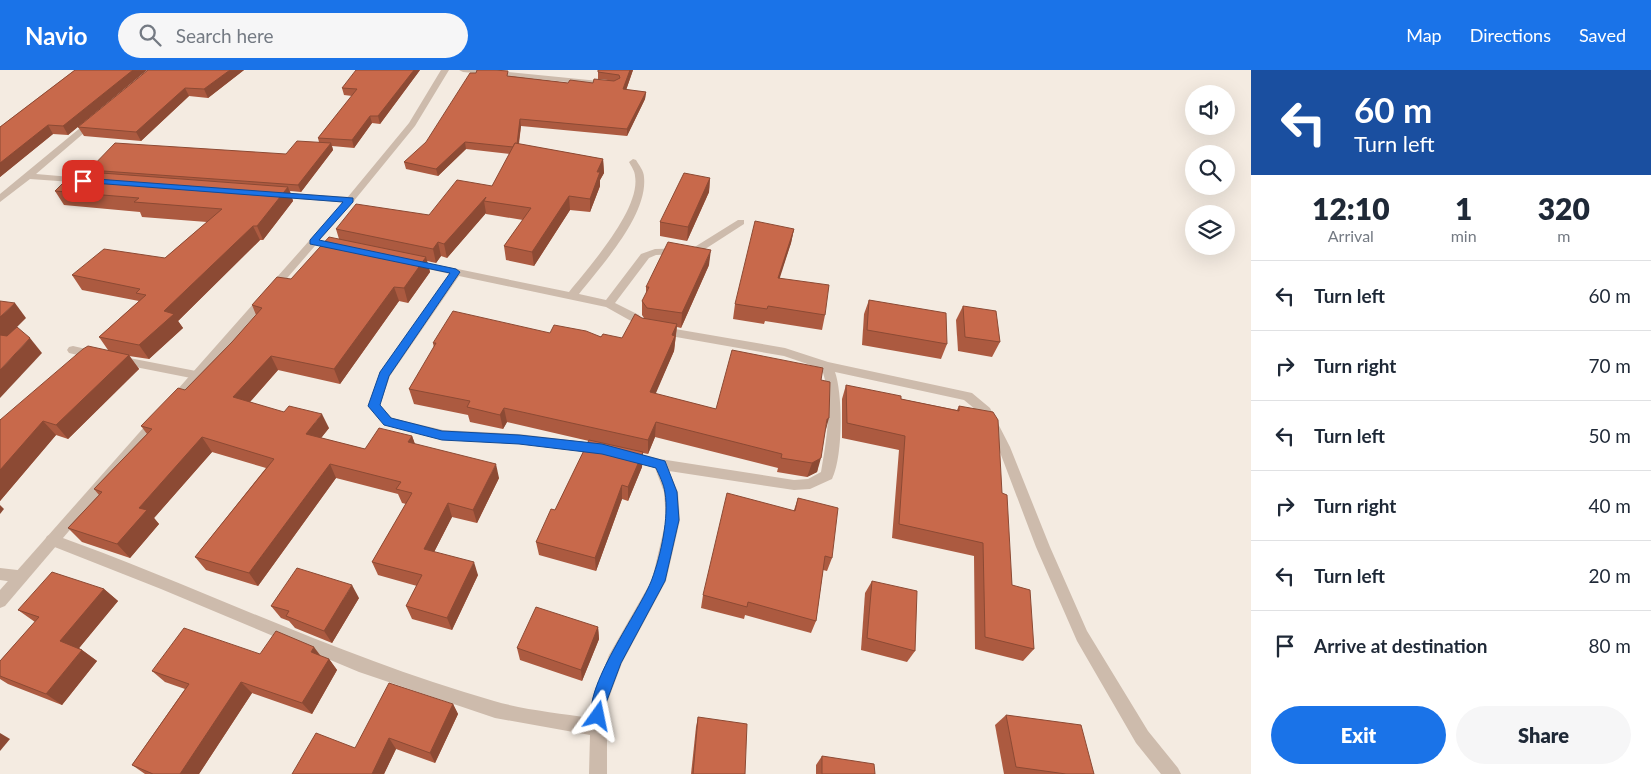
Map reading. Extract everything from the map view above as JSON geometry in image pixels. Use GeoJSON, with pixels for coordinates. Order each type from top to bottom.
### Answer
{"type":"FeatureCollection","features":[{"type":"Feature","properties":{"kind":"street"},"geometry":{"type":"LineString","coordinates":[[0,601],[196,375],[318,243],[350,200],[412,124],[445,70]]}},
{"type":"Feature","properties":{"kind":"street"},"geometry":{"type":"LineString","coordinates":[[463,70],[614,84]]}},
{"type":"Feature","properties":{"kind":"street"},"geometry":{"type":"LineString","coordinates":[[0,199],[103,114]]}},
{"type":"Feature","properties":{"kind":"street"},"geometry":{"type":"LineString","coordinates":[[572,296],[612,242],[634,207],[640,176],[633,162]]}},
{"type":"Feature","properties":{"kind":"street"},"geometry":{"type":"LineString","coordinates":[[28,176],[97,182]]}},
{"type":"Feature","properties":{"kind":"street"},"geometry":{"type":"LineString","coordinates":[[0,184],[16,185]]}},
{"type":"Feature","properties":{"kind":"street"},"geometry":{"type":"LineString","coordinates":[[263,194],[350,200]]}},
{"type":"Feature","properties":{"kind":"street"},"geometry":{"type":"LineString","coordinates":[[609,304],[645,256],[655,252],[695,251],[740,222]]}},
{"type":"Feature","properties":{"kind":"street"},"geometry":{"type":"LineString","coordinates":[[399,260],[609,304],[634,318],[642,327],[785,352],[827,366],[968,396],[986,411],[1004,447],[1043,547],[1082,636],[1142,737],[1172,774]]}},
{"type":"Feature","properties":{"kind":"street"},"geometry":{"type":"LineString","coordinates":[[456,272],[384,375],[374,406],[388,422],[442,435],[519,439],[602,449],[660,464],[794,485],[810,484],[827,475],[835,403],[831,376],[827,366]]}},
{"type":"Feature","properties":{"kind":"street"},"geometry":{"type":"LineString","coordinates":[[72,350],[196,375]]}},
{"type":"Feature","properties":{"kind":"street"},"geometry":{"type":"LineString","coordinates":[[598,774],[599,703],[615,660],[659,581],[673,520],[671,492],[660,464]]}},
{"type":"Feature","properties":{"kind":"street"},"geometry":{"type":"LineString","coordinates":[[52,540],[166,584],[359,664],[495,710],[598,728]]}},
{"type":"Feature","properties":{"kind":"street"},"geometry":{"type":"LineString","coordinates":[[0,574],[21,576]]}},
{"type":"Feature","properties":{"kind":"building"},"geometry":{"type":"Polygon","coordinates":[[[75,70],[133,70],[63,126],[48,125],[0,163],[0,127],[75,70]]]}},
{"type":"Feature","properties":{"kind":"building"},"geometry":{"type":"Polygon","coordinates":[[[148,70],[230,70],[204,89],[185,88],[136,132],[78,127],[148,70]]]}},
{"type":"Feature","properties":{"kind":"building"},"geometry":{"type":"Polygon","coordinates":[[[356,70],[414,70],[378,116],[370,116],[352,140],[318,138],[357,89],[342,88],[356,70]]]}},
{"type":"Feature","properties":{"kind":"building"},"geometry":{"type":"Polygon","coordinates":[[[477,70],[508,71],[507,76],[568,83],[570,80],[593,83],[594,79],[614,81],[620,78],[619,75],[598,72],[598,70],[630,70],[623,89],[646,92],[627,129],[520,119],[517,144],[515,143],[513,147],[465,142],[436,169],[404,162],[426,142],[470,73],[476,73],[477,70]]]}},
{"type":"Feature","properties":{"kind":"building"},"geometry":{"type":"Polygon","coordinates":[[[297,141],[331,143],[298,185],[89,170],[115,143],[286,154],[297,141]]]}},
{"type":"Feature","properties":{"kind":"building"},"geometry":{"type":"Polygon","coordinates":[[[515,143],[603,159],[597,172],[600,172],[590,199],[569,196],[532,252],[504,246],[531,208],[484,201],[486,197],[444,244],[438,242],[433,249],[336,229],[356,204],[429,215],[457,180],[492,186],[515,143]]]}},
{"type":"Feature","properties":{"kind":"building"},"geometry":{"type":"Polygon","coordinates":[[[75,171],[288,187],[257,226],[253,226],[164,311],[174,314],[139,345],[99,337],[146,295],[136,293],[140,289],[72,275],[104,249],[165,258],[222,209],[134,202],[139,198],[55,191],[75,171]]]}},
{"type":"Feature","properties":{"kind":"building"},"geometry":{"type":"Polygon","coordinates":[[[684,173],[710,178],[688,227],[660,222],[684,173]]]}},
{"type":"Feature","properties":{"kind":"building"},"geometry":{"type":"Polygon","coordinates":[[[755,221],[794,229],[778,278],[829,285],[825,315],[768,306],[767,309],[735,304],[755,221]]]}},
{"type":"Feature","properties":{"kind":"building"},"geometry":{"type":"Polygon","coordinates":[[[329,237],[426,257],[404,288],[394,287],[334,369],[271,356],[233,397],[284,412],[289,406],[322,414],[306,434],[365,449],[379,428],[412,436],[408,442],[496,464],[473,510],[448,503],[424,549],[474,562],[447,618],[406,606],[422,575],[372,562],[412,493],[396,489],[401,482],[330,464],[249,573],[195,557],[274,459],[202,437],[139,508],[147,510],[117,544],[68,528],[102,492],[94,489],[152,429],[141,426],[178,388],[185,390],[232,342],[262,308],[252,305],[277,277],[291,279],[329,237]]]}},
{"type":"Feature","properties":{"kind":"building"},"geometry":{"type":"Polygon","coordinates":[[[668,242],[711,250],[682,313],[647,308],[642,301],[649,287],[646,287],[668,242]]]}},
{"type":"Feature","properties":{"kind":"building"},"geometry":{"type":"Polygon","coordinates":[[[869,300],[946,313],[947,344],[867,330],[869,300]]]}},
{"type":"Feature","properties":{"kind":"building"},"geometry":{"type":"Polygon","coordinates":[[[0,301],[15,303],[0,317],[0,301]]]}},
{"type":"Feature","properties":{"kind":"building"},"geometry":{"type":"Polygon","coordinates":[[[963,306],[996,311],[1000,342],[965,337],[963,306]]]}},
{"type":"Feature","properties":{"kind":"building"},"geometry":{"type":"Polygon","coordinates":[[[453,311],[550,333],[554,325],[586,331],[601,337],[603,334],[622,338],[635,314],[642,318],[677,324],[672,335],[675,336],[650,392],[716,409],[732,350],[823,368],[821,380],[830,382],[829,418],[827,419],[821,458],[812,463],[781,458],[782,454],[656,422],[648,440],[504,408],[500,415],[467,407],[470,401],[409,389],[436,343],[433,343],[453,311]]]}},
{"type":"Feature","properties":{"kind":"building"},"geometry":{"type":"Polygon","coordinates":[[[17,327],[30,338],[0,370],[0,335],[7,336],[17,327]]]}},
{"type":"Feature","properties":{"kind":"building"},"geometry":{"type":"Polygon","coordinates":[[[88,346],[129,355],[56,425],[43,421],[0,470],[0,420],[88,346]]]}},
{"type":"Feature","properties":{"kind":"building"},"geometry":{"type":"Polygon","coordinates":[[[846,385],[901,396],[901,399],[959,411],[959,406],[993,412],[998,420],[1002,493],[1007,495],[1012,585],[1030,590],[1034,649],[985,637],[983,543],[899,524],[905,436],[847,423],[846,385]]]}},
{"type":"Feature","properties":{"kind":"building"},"geometry":{"type":"Polygon","coordinates":[[[589,440],[643,452],[628,487],[622,485],[595,558],[536,542],[551,509],[555,510],[589,440]]]}},
{"type":"Feature","properties":{"kind":"building"},"geometry":{"type":"Polygon","coordinates":[[[727,493],[795,511],[798,498],[838,508],[832,558],[825,556],[816,621],[748,602],[747,607],[703,595],[727,493]]]}},
{"type":"Feature","properties":{"kind":"building"},"geometry":{"type":"Polygon","coordinates":[[[297,568],[352,585],[324,631],[286,616],[289,611],[271,606],[297,568]]]}},
{"type":"Feature","properties":{"kind":"building"},"geometry":{"type":"Polygon","coordinates":[[[52,572],[104,589],[60,641],[82,650],[46,694],[0,676],[0,661],[39,617],[18,610],[52,572]]]}},
{"type":"Feature","properties":{"kind":"building"},"geometry":{"type":"Polygon","coordinates":[[[872,581],[917,591],[915,651],[867,638],[872,581]]]}},
{"type":"Feature","properties":{"kind":"building"},"geometry":{"type":"Polygon","coordinates":[[[536,607],[598,627],[581,670],[517,648],[536,607]]]}},
{"type":"Feature","properties":{"kind":"building"},"geometry":{"type":"Polygon","coordinates":[[[184,628],[260,654],[276,631],[314,647],[311,652],[329,659],[302,703],[241,682],[180,774],[153,774],[132,765],[189,684],[152,671],[184,628]]]}},
{"type":"Feature","properties":{"kind":"building"},"geometry":{"type":"Polygon","coordinates":[[[389,683],[453,704],[430,753],[389,738],[372,774],[292,774],[316,733],[355,748],[389,683]]]}},
{"type":"Feature","properties":{"kind":"building"},"geometry":{"type":"Polygon","coordinates":[[[1006,715],[1081,725],[1094,774],[1066,774],[1016,767],[1006,715]]]}},
{"type":"Feature","properties":{"kind":"building"},"geometry":{"type":"Polygon","coordinates":[[[698,717],[747,724],[745,774],[693,774],[698,717]]]}},
{"type":"Feature","properties":{"kind":"building"},"geometry":{"type":"Polygon","coordinates":[[[822,756],[874,764],[875,774],[822,774],[822,756]]]}},
{"type":"Feature","properties":{"kind":"route"},"geometry":{"type":"LineString","coordinates":[[83,181],[350,200],[313,242],[456,272],[384,375],[374,406],[388,422],[442,435],[519,439],[602,449],[660,464],[671,492],[673,520],[659,581],[615,660],[599,703],[598,716]]}}]}
